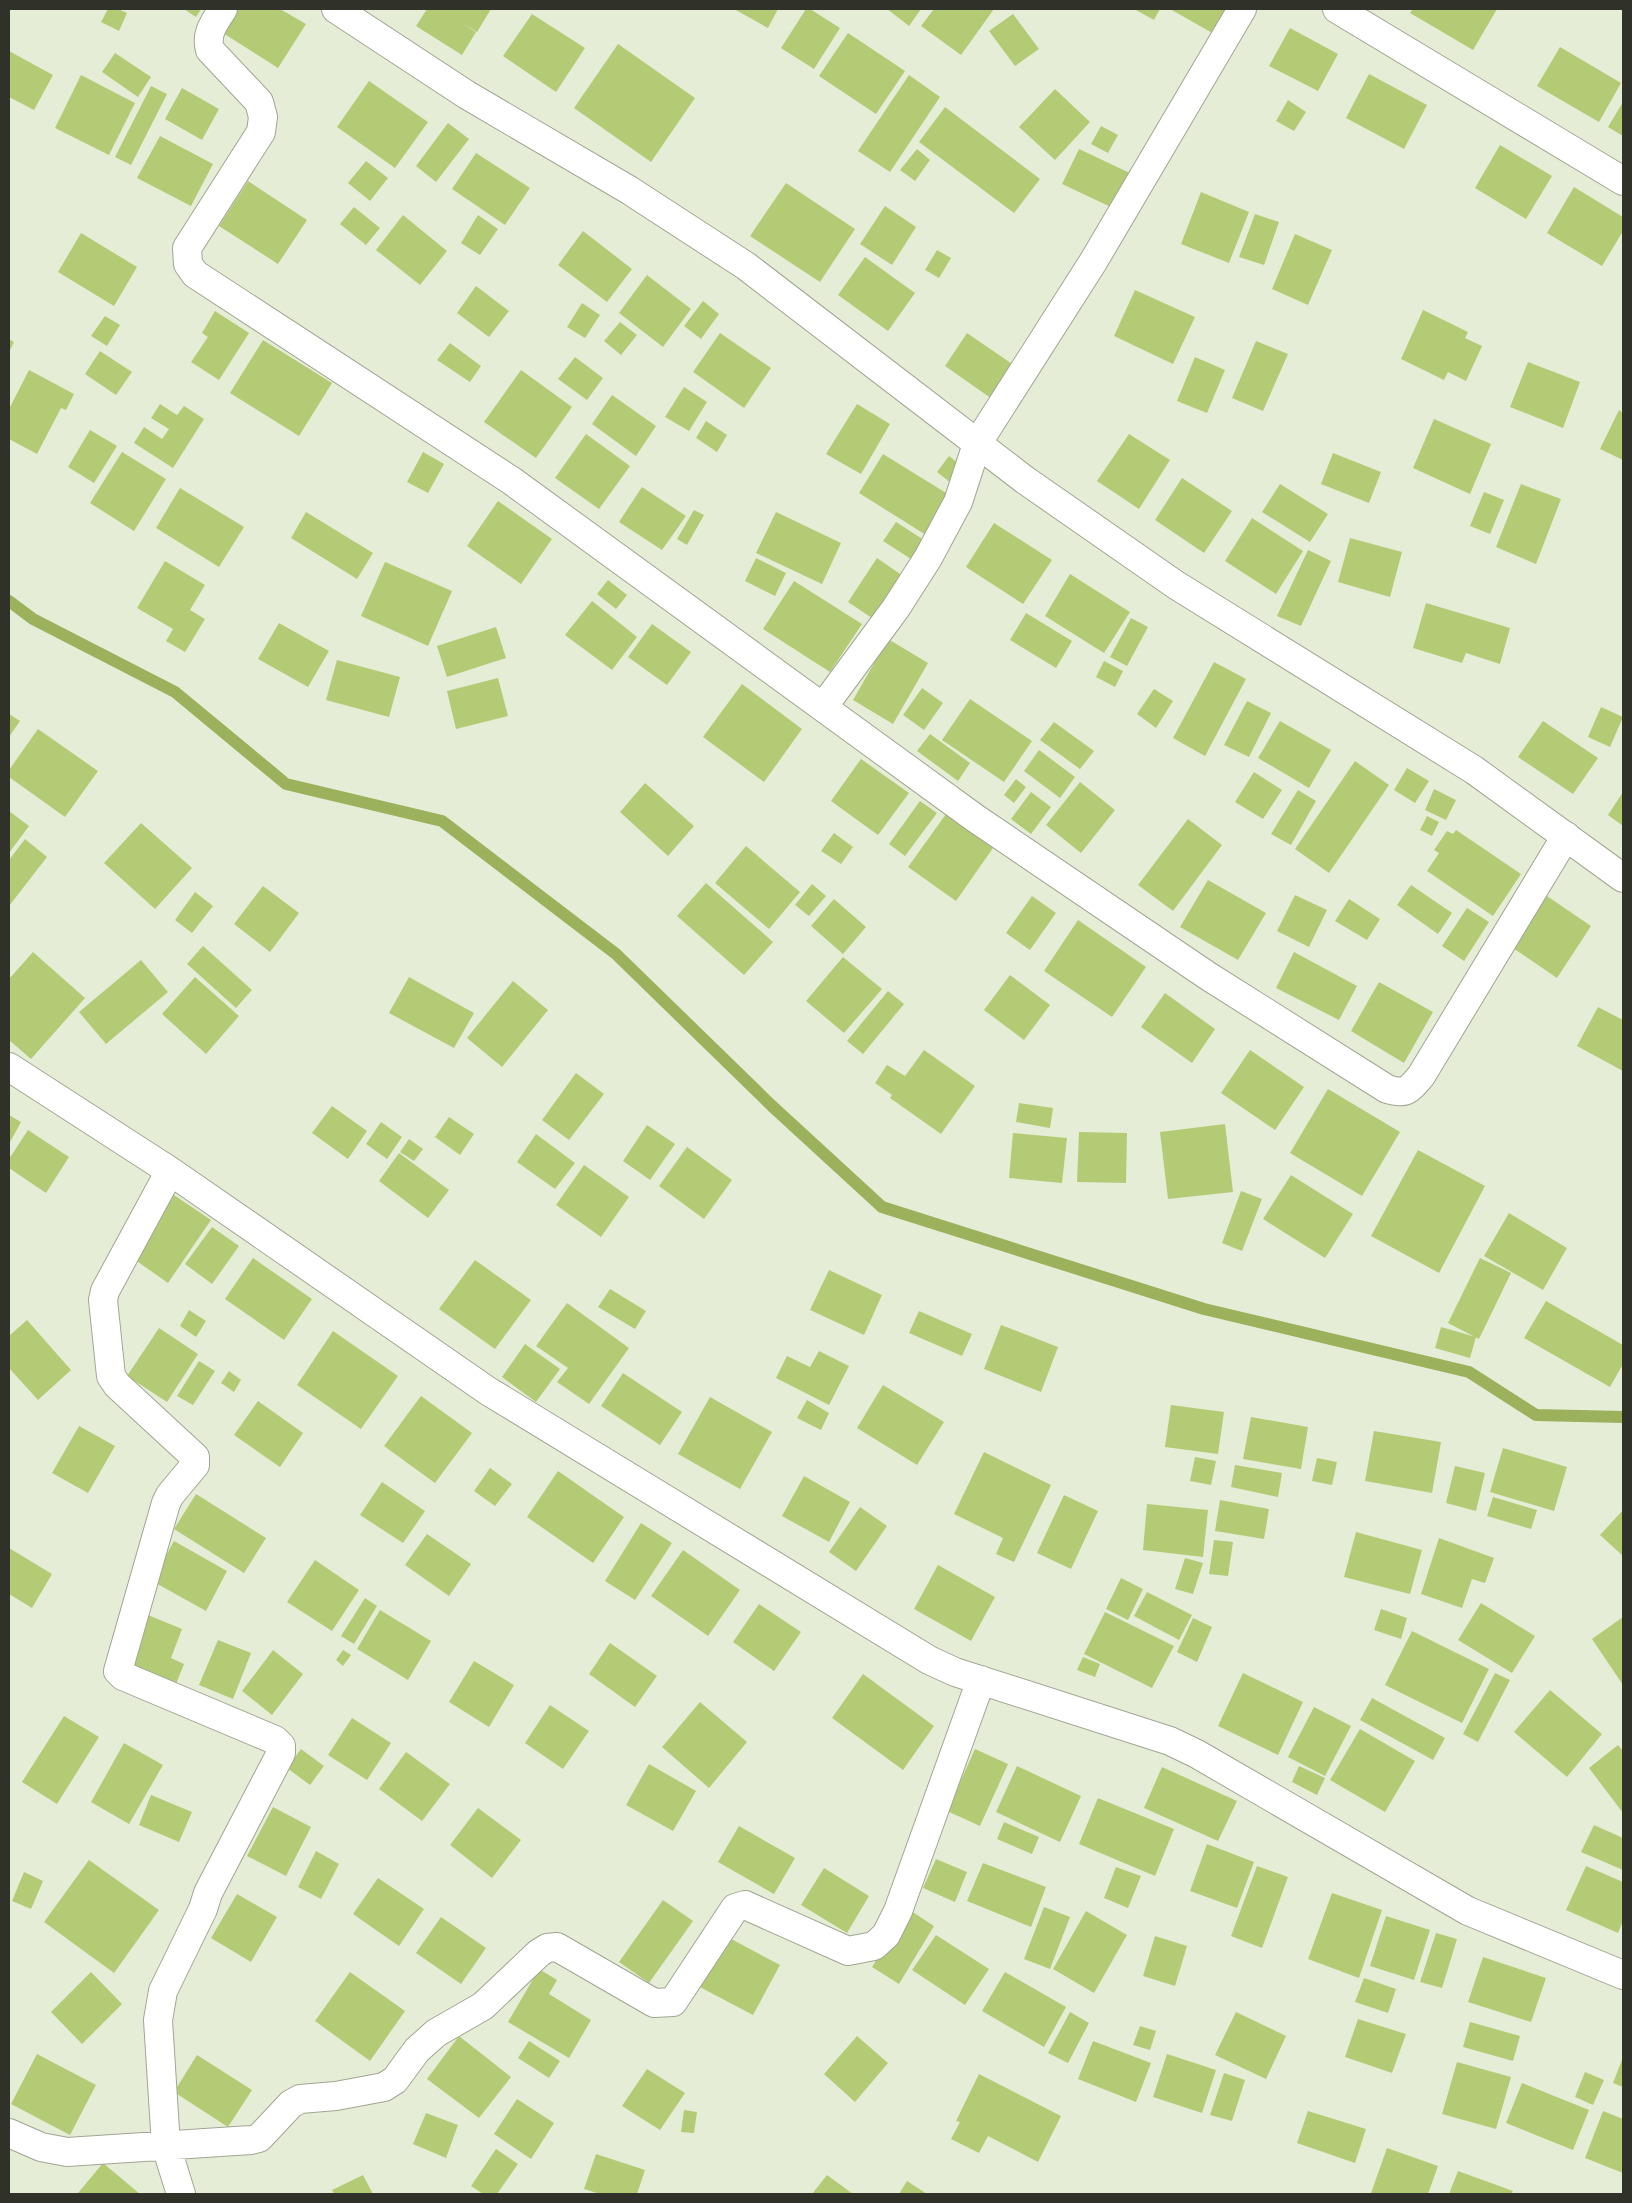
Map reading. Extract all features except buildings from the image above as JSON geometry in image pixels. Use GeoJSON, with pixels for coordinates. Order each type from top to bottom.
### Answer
{"type":"FeatureCollection","features":[{"type":"Feature","properties":{"kind":"street"},"geometry":{"type":"LineString","coordinates":[[223,9],[209,32],[210,50],[259,102],[263,118],[261,132],[187,248],[188,264],[195,274],[512,481],[975,818],[1208,976],[1387,1089],[1399,1093],[1410,1089],[1421,1076],[1566,836]]}},
{"type":"Feature","properties":{"kind":"street"},"geometry":{"type":"LineString","coordinates":[[336,9],[467,95],[629,190],[746,266],[977,444],[1176,585],[1474,770],[1623,878]]}},
{"type":"Feature","properties":{"kind":"street"},"geometry":{"type":"LineString","coordinates":[[823,707],[896,608],[928,558],[958,502],[977,444],[1093,262],[1242,9]]}},
{"type":"Feature","properties":{"kind":"street"},"geometry":{"type":"LineString","coordinates":[[1338,9],[1623,181]]}},
{"type":"Feature","properties":{"kind":"street"},"geometry":{"type":"LineString","coordinates":[[9,1067],[170,1171],[488,1391],[930,1660],[981,1680],[1170,1741],[1197,1754],[1468,1911],[1623,1975]]}},
{"type":"Feature","properties":{"kind":"street"},"geometry":{"type":"LineString","coordinates":[[170,1171],[105,1291],[103,1300],[110,1376],[117,1385],[195,1457],[196,1462],[166,1503],[118,1671],[123,1676],[275,1740],[281,1746],[281,1752],[208,1893],[203,1909],[163,1991],[158,2020],[166,2146],[181,2194]]}},
{"type":"Feature","properties":{"kind":"street"},"geometry":{"type":"LineString","coordinates":[[9,2132],[41,2146],[68,2152],[259,2138],[291,2104],[300,2099],[336,2096],[384,2087],[395,2080],[417,2050],[436,2033],[483,2006],[538,1953],[547,1948],[557,1947],[654,2003],[673,2002],[736,1908],[745,1905],[848,1951],[874,1946],[886,1935],[898,1911],[981,1680]]}},
{"type":"Feature","properties":{"kind":"waterway"},"geometry":{"type":"LineString","coordinates":[[9,601],[33,619],[175,692],[286,784],[442,821],[616,954],[772,1106],[882,1207],[1204,1309],[1469,1372],[1536,1415],[1623,1417]]}}]}
